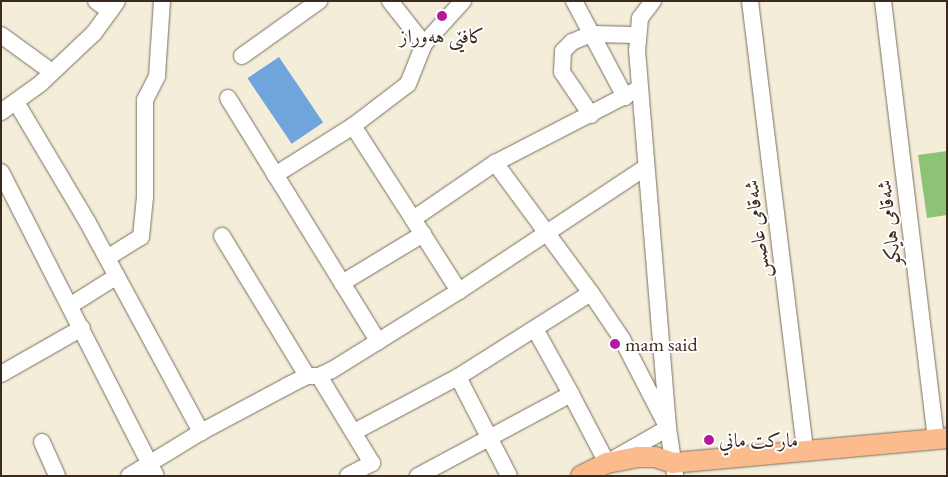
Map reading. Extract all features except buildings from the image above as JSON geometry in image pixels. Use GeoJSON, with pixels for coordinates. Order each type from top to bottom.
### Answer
{"type":"FeatureCollection","features":[{"type":"Feature","properties":{"kind":"main road"},"geometry":{"type":"LineString","coordinates":[[671,471],[806,451],[943,443]]}},
{"type":"Feature","properties":{"kind":"main road"},"geometry":{"type":"LineString","coordinates":[[581,476],[611,469],[638,457],[655,457],[671,471],[943,443]]}},
{"type":"Feature","properties":{"kind":"street"},"geometry":{"type":"LineString","coordinates":[[1,112],[52,72],[94,33],[114,6],[96,1]]}},
{"type":"Feature","properties":{"kind":"street"},"geometry":{"type":"LineString","coordinates":[[107,258],[141,237],[145,197],[146,100],[157,76],[162,1]]}},
{"type":"Feature","properties":{"kind":"street"},"geometry":{"type":"LineString","coordinates":[[242,56],[319,1]]}},
{"type":"Feature","properties":{"kind":"street"},"geometry":{"type":"LineString","coordinates":[[390,1],[424,44]]}},
{"type":"Feature","properties":{"kind":"street"},"geometry":{"type":"LineString","coordinates":[[275,175],[352,126],[408,84],[424,44],[464,1]]}},
{"type":"Feature","properties":{"kind":"street"},"geometry":{"type":"LineString","coordinates":[[574,1],[626,97]]}},
{"type":"Feature","properties":{"kind":"street"},"geometry":{"type":"LineString","coordinates":[[652,1],[640,18],[637,35],[671,471]]}},
{"type":"Feature","properties":{"kind":"street","name":"شه‌قامی عاصس"},"geometry":{"type":"LineString","coordinates":[[750,1],[806,451]]}},
{"type":"Feature","properties":{"kind":"street","name":"شه‌قامی هایكو"},"geometry":{"type":"LineString","coordinates":[[883,1],[943,443]]}},
{"type":"Feature","properties":{"kind":"street"},"geometry":{"type":"LineString","coordinates":[[591,115],[562,72],[560,61],[563,51],[572,42],[591,34],[637,35]]}},
{"type":"Feature","properties":{"kind":"street"},"geometry":{"type":"LineString","coordinates":[[1,35],[52,72]]}},
{"type":"Feature","properties":{"kind":"street"},"geometry":{"type":"LineString","coordinates":[[413,219],[495,163],[626,97],[640,88]]}},
{"type":"Feature","properties":{"kind":"street"},"geometry":{"type":"LineString","coordinates":[[228,98],[378,342]]}},
{"type":"Feature","properties":{"kind":"street"},"geometry":{"type":"LineString","coordinates":[[16,102],[107,258],[201,432]]}},
{"type":"Feature","properties":{"kind":"street"},"geometry":{"type":"LineString","coordinates":[[352,126],[459,291]]}},
{"type":"Feature","properties":{"kind":"street"},"geometry":{"type":"LineString","coordinates":[[495,163],[591,293],[622,340],[668,428]]}},
{"type":"Feature","properties":{"kind":"street"},"geometry":{"type":"LineString","coordinates":[[129,476],[152,469],[201,432],[378,342],[459,291],[646,167]]}},
{"type":"Feature","properties":{"kind":"street"},"geometry":{"type":"LineString","coordinates":[[1,172],[71,305],[152,469]]}},
{"type":"Feature","properties":{"kind":"street"},"geometry":{"type":"LineString","coordinates":[[342,283],[423,234]]}},
{"type":"Feature","properties":{"kind":"street"},"geometry":{"type":"LineString","coordinates":[[222,236],[313,376],[354,432],[375,470],[348,476]]}},
{"type":"Feature","properties":{"kind":"street"},"geometry":{"type":"LineString","coordinates":[[71,305],[117,276]]}},
{"type":"Feature","properties":{"kind":"street"},"geometry":{"type":"LineString","coordinates":[[354,432],[458,377],[591,293]]}},
{"type":"Feature","properties":{"kind":"street"},"geometry":{"type":"LineString","coordinates":[[1,374],[82,328]]}},
{"type":"Feature","properties":{"kind":"street"},"geometry":{"type":"LineString","coordinates":[[535,329],[611,469],[668,428]]}},
{"type":"Feature","properties":{"kind":"street"},"geometry":{"type":"LineString","coordinates":[[458,377],[509,476]]}},
{"type":"Feature","properties":{"kind":"street"},"geometry":{"type":"LineString","coordinates":[[418,476],[571,394]]}},
{"type":"Feature","properties":{"kind":"street"},"geometry":{"type":"LineString","coordinates":[[42,442],[57,476]]}},
{"type":"Feature","properties":{"kind":"green space"},"geometry":{"type":"Polygon","coordinates":[[[947,151],[947,215],[927,218],[918,155],[947,151]]]}},
{"type":"Feature","properties":{"kind":"water"},"geometry":{"type":"Polygon","coordinates":[[[279,57],[323,122],[292,144],[247,78],[279,57]]]}},
{"type":"Feature","properties":{"kind":"place","name":"کافێی هەوراز"},"geometry":{"type":"Point","coordinates":[442,16]}},
{"type":"Feature","properties":{"kind":"place","name":"mam said"},"geometry":{"type":"Point","coordinates":[615,344]}},
{"type":"Feature","properties":{"kind":"place","name":"مارکت ماني"},"geometry":{"type":"Point","coordinates":[709,440]}}]}
